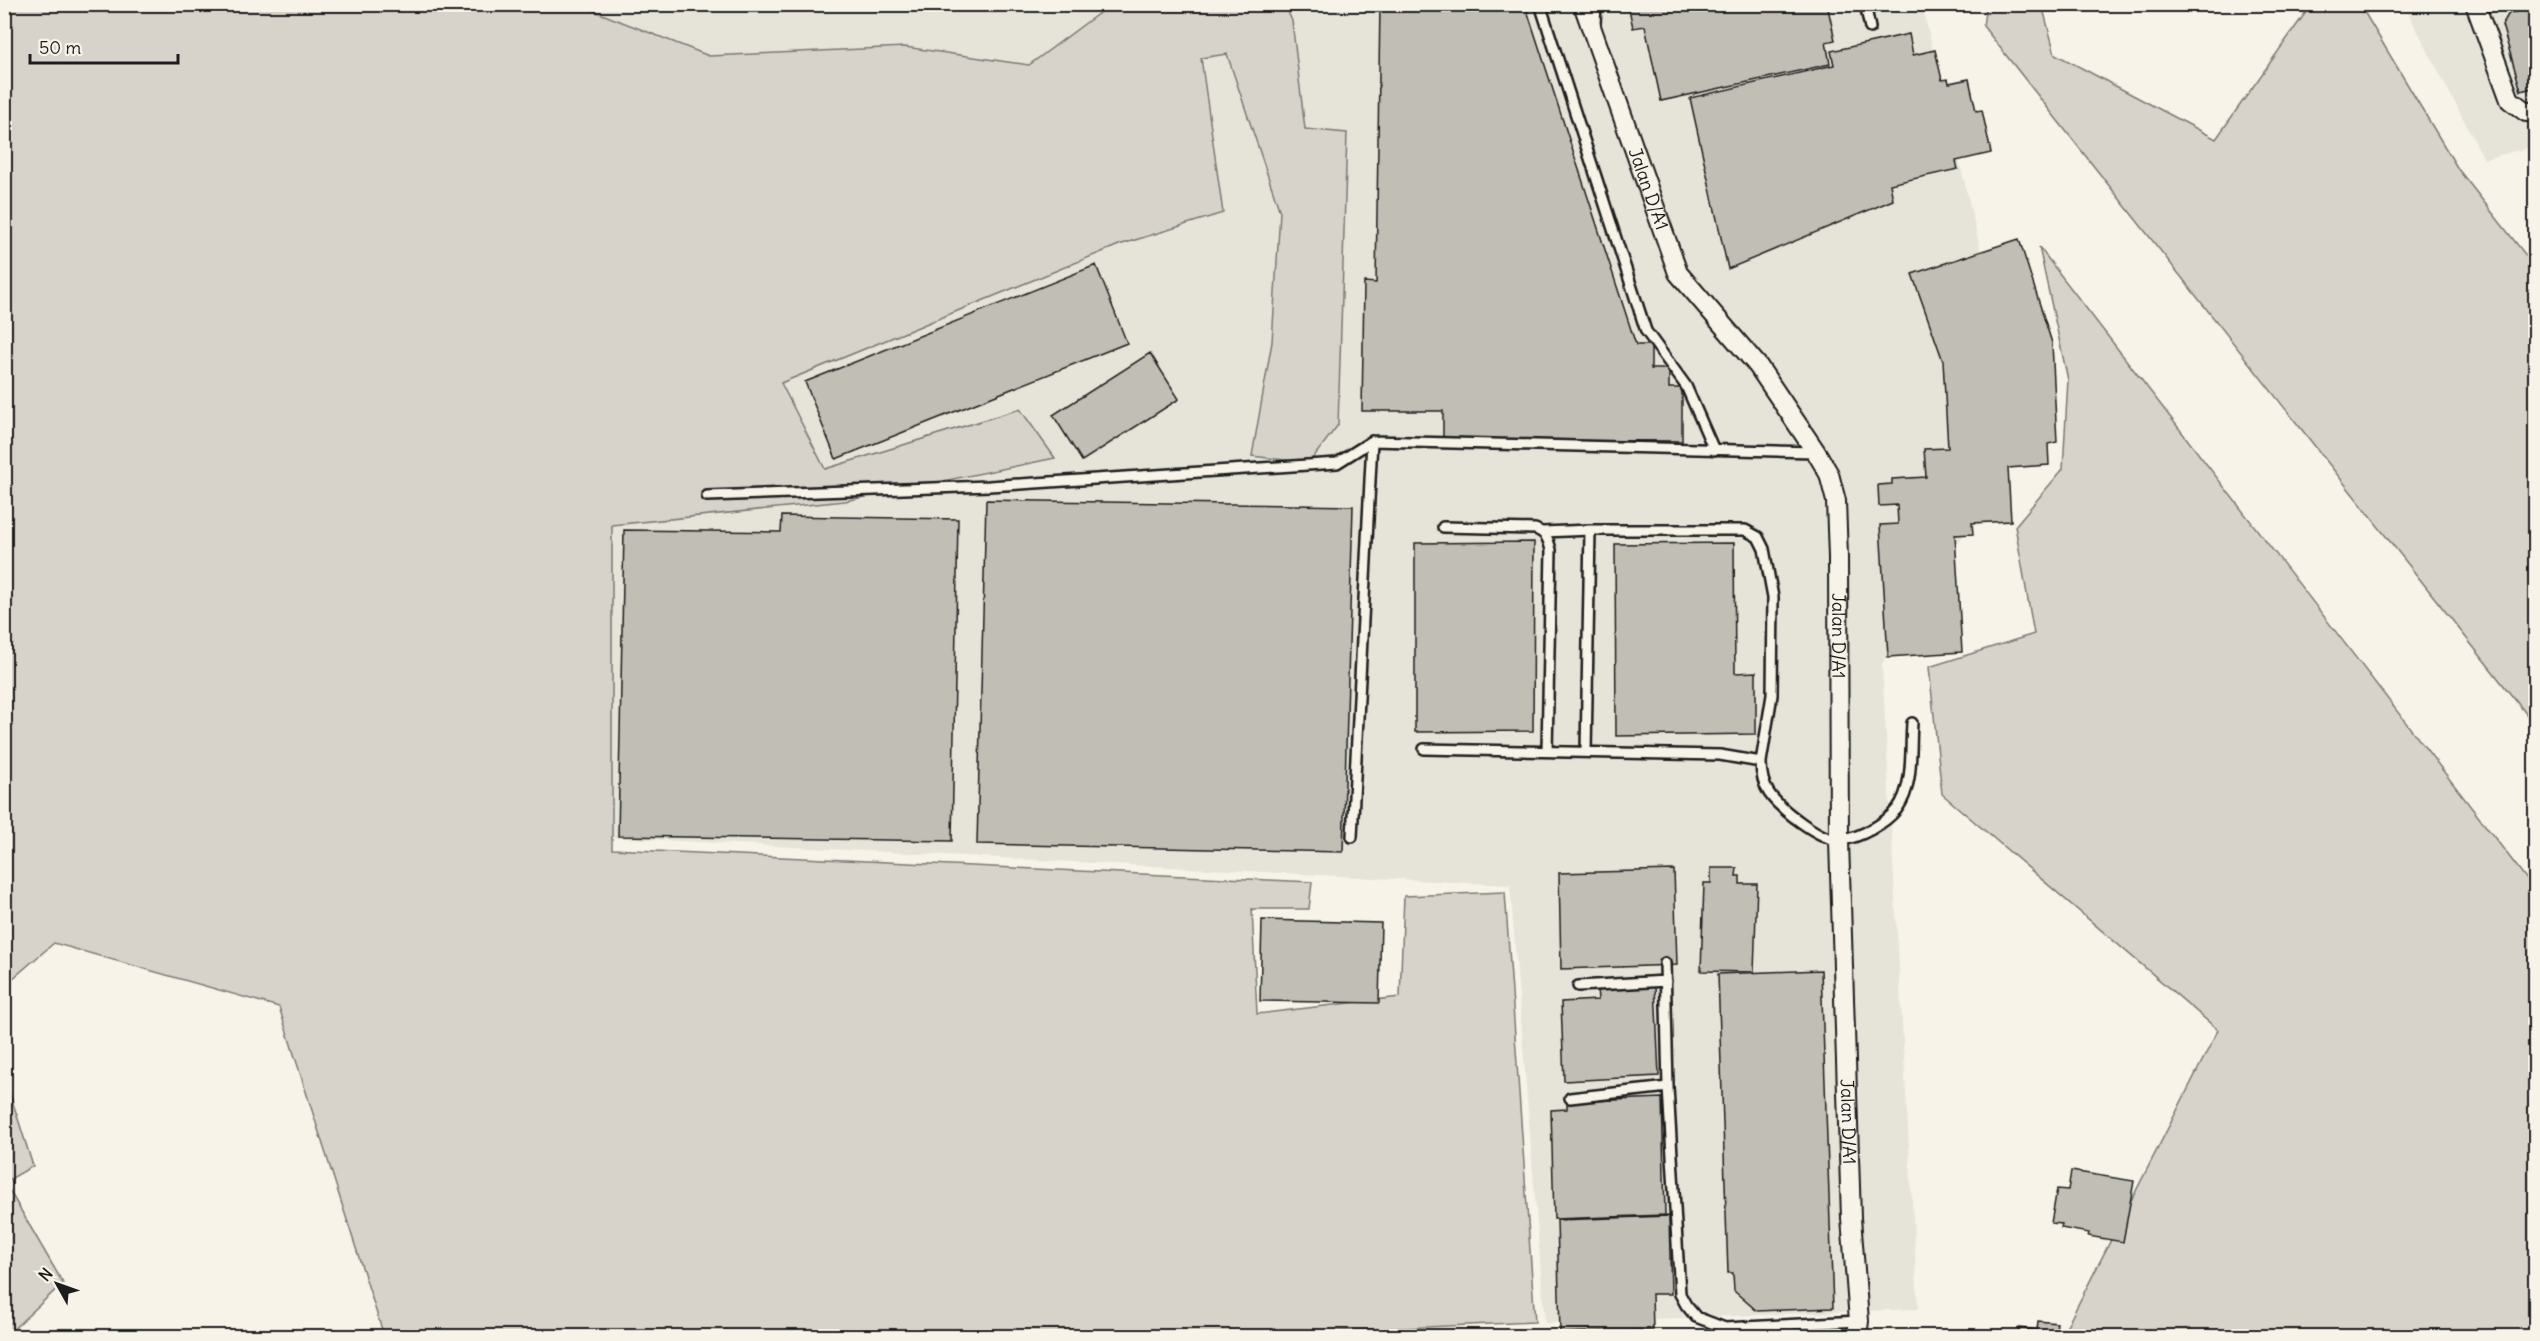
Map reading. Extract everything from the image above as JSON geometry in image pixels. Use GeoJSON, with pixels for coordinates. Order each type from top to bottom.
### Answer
{"type":"FeatureCollection","features":[{"type":"Feature","properties":{"kind":"street","name":"Jalan D/A1"},"geometry":{"type":"LineString","coordinates":[[1583,4],[1678,273],[1758,366],[1829,474],[1836,501],[1839,841],[1851,1218],[1858,1329]]}},
{"type":"Feature","properties":{"kind":"street"},"geometry":{"type":"LineString","coordinates":[[2475,4],[2510,100],[2526,112],[2535,112]]}},
{"type":"Feature","properties":{"kind":"lane"},"geometry":{"type":"LineString","coordinates":[[1540,4],[1646,331],[1686,386],[1714,450]]}},
{"type":"Feature","properties":{"kind":"lane"},"geometry":{"type":"LineString","coordinates":[[1594,32],[1596,4]]}},
{"type":"Feature","properties":{"kind":"lane"},"geometry":{"type":"LineString","coordinates":[[1865,4],[1870,28]]}},
{"type":"Feature","properties":{"kind":"lane"},"geometry":{"type":"LineString","coordinates":[[1352,837],[1372,441]]}},
{"type":"Feature","properties":{"kind":"lane"},"geometry":{"type":"LineString","coordinates":[[707,496],[988,486],[1337,463],[1372,441],[1816,452]]}},
{"type":"Feature","properties":{"kind":"lane"},"geometry":{"type":"LineString","coordinates":[[1443,527],[1535,529],[1544,532],[1745,530],[1758,537],[1764,549],[1773,597],[1772,695],[1761,762],[1762,777],[1769,793],[1782,807],[1810,829],[1839,841],[1861,835],[1897,809],[1908,781],[1912,723]]}},
{"type":"Feature","properties":{"kind":"lane"},"geometry":{"type":"LineString","coordinates":[[1586,752],[1590,530]]}},
{"type":"Feature","properties":{"kind":"lane"},"geometry":{"type":"LineString","coordinates":[[1544,532],[1551,550],[1547,751]]}},
{"type":"Feature","properties":{"kind":"lane"},"geometry":{"type":"LineString","coordinates":[[1424,749],[1720,754],[1761,762]]}},
{"type":"Feature","properties":{"kind":"lane"},"geometry":{"type":"LineString","coordinates":[[1665,963],[1668,1087],[1680,1294],[1696,1317],[1725,1328],[1858,1329]]}},
{"type":"Feature","properties":{"kind":"lane"},"geometry":{"type":"LineString","coordinates":[[1578,986],[1666,981]]}},
{"type":"Feature","properties":{"kind":"lane"},"geometry":{"type":"LineString","coordinates":[[1570,1098],[1668,1087]]}},
{"type":"Feature","properties":{"kind":"shaded area"},"geometry":{"type":"Polygon","coordinates":[[[5,5],[579,5],[709,56],[905,47],[1029,65],[1110,5],[1285,5],[1292,21],[1305,129],[1347,133],[1338,425],[1309,463],[1252,456],[1272,342],[1280,212],[1227,54],[1201,58],[1223,213],[1119,245],[781,383],[825,469],[1020,409],[1055,458],[845,501],[612,525],[612,849],[1312,882],[1309,909],[1252,909],[1257,1014],[1400,997],[1404,896],[1505,892],[1535,1322],[1228,1336],[384,1336],[279,1007],[54,943],[5,985],[5,5]]]}},
{"type":"Feature","properties":{"kind":"shaded area"},"geometry":{"type":"Polygon","coordinates":[[[542,5],[1922,5],[2025,436],[1882,664],[1918,1309],[1545,1323],[1510,885],[548,834],[542,5]]]}},
{"type":"Feature","properties":{"kind":"shaded area"},"geometry":{"type":"Polygon","coordinates":[[[1986,5],[2042,5],[2055,54],[2216,139],[2311,5],[2360,5],[2458,169],[2535,267],[2535,725],[1983,26],[1986,5]]]}},
{"type":"Feature","properties":{"kind":"shaded area"},"geometry":{"type":"Polygon","coordinates":[[[2404,5],[2535,5],[2535,146],[2484,159],[2404,5]]]}},
{"type":"Feature","properties":{"kind":"shaded area"},"geometry":{"type":"Polygon","coordinates":[[[2039,247],[2535,890],[2535,1336],[2062,1336],[2218,1030],[1942,794],[1929,667],[2034,634],[2015,526],[2063,469],[2068,380],[2039,247]]]}},
{"type":"Feature","properties":{"kind":"shaded area"},"geometry":{"type":"Polygon","coordinates":[[[5,1078],[33,1166],[4,1182],[5,1078]]]}},
{"type":"Feature","properties":{"kind":"shaded area"},"geometry":{"type":"Polygon","coordinates":[[[5,1183],[63,1283],[4,1336],[5,1183]]]}},
{"type":"Feature","properties":{"kind":"building"},"geometry":{"type":"Polygon","coordinates":[[[1380,4],[1525,4],[1636,345],[1651,345],[1651,369],[1669,369],[1669,388],[1682,388],[1682,441],[1443,440],[1443,411],[1362,411],[1364,282],[1376,283],[1380,4]]]}},
{"type":"Feature","properties":{"kind":"building"},"geometry":{"type":"Polygon","coordinates":[[[1628,4],[1827,4],[1835,40],[1826,42],[1830,64],[1661,101],[1645,26],[1633,28],[1628,4]]]}},
{"type":"Feature","properties":{"kind":"building"},"geometry":{"type":"Polygon","coordinates":[[[2062,4],[2081,4],[2065,12],[2062,4]]]}},
{"type":"Feature","properties":{"kind":"building"},"geometry":{"type":"Polygon","coordinates":[[[2533,8],[2536,18],[2536,87],[2521,91],[2502,25],[2509,13],[2533,8]]]}},
{"type":"Feature","properties":{"kind":"building"},"geometry":{"type":"Polygon","coordinates":[[[1909,34],[1913,55],[1935,50],[1942,80],[1948,79],[1949,83],[1969,79],[1976,111],[1982,110],[1991,153],[1956,161],[1958,169],[1890,184],[1893,200],[1728,269],[1690,98],[1834,65],[1831,51],[1909,34]]]}},
{"type":"Feature","properties":{"kind":"building"},"geometry":{"type":"Polygon","coordinates":[[[2019,239],[2052,343],[2057,442],[2048,444],[2049,465],[2008,468],[2011,521],[1972,523],[1973,534],[1955,535],[1962,652],[1888,657],[1880,525],[1898,524],[1897,505],[1879,506],[1878,485],[1892,484],[1892,479],[1926,477],[1924,449],[1948,448],[1943,361],[1912,274],[2019,239]]]}},
{"type":"Feature","properties":{"kind":"building"},"geometry":{"type":"Polygon","coordinates":[[[1096,265],[1127,343],[836,459],[805,382],[1096,265]]]}},
{"type":"Feature","properties":{"kind":"building"},"geometry":{"type":"Polygon","coordinates":[[[1150,353],[1179,399],[1082,461],[1053,415],[1150,353]]]}},
{"type":"Feature","properties":{"kind":"building"},"geometry":{"type":"Polygon","coordinates":[[[986,500],[1353,506],[1343,852],[977,844],[986,500]]]}},
{"type":"Feature","properties":{"kind":"building"},"geometry":{"type":"Polygon","coordinates":[[[782,516],[958,519],[952,841],[618,836],[624,530],[781,532],[782,516]]]}},
{"type":"Feature","properties":{"kind":"building"},"geometry":{"type":"Polygon","coordinates":[[[1534,542],[1533,731],[1415,732],[1415,543],[1534,542]]]}},
{"type":"Feature","properties":{"kind":"building"},"geometry":{"type":"Polygon","coordinates":[[[1734,543],[1735,673],[1756,672],[1756,734],[1616,736],[1615,544],[1734,543]]]}},
{"type":"Feature","properties":{"kind":"building"},"geometry":{"type":"Polygon","coordinates":[[[1711,868],[1737,868],[1736,876],[1740,876],[1740,884],[1757,884],[1754,972],[1701,971],[1704,883],[1711,883],[1711,868]]]}},
{"type":"Feature","properties":{"kind":"building"},"geometry":{"type":"Polygon","coordinates":[[[1674,870],[1677,965],[1561,969],[1559,873],[1674,870]]]}},
{"type":"Feature","properties":{"kind":"building"},"geometry":{"type":"Polygon","coordinates":[[[1262,920],[1381,923],[1379,1003],[1260,1001],[1262,920]]]}},
{"type":"Feature","properties":{"kind":"building"},"geometry":{"type":"Polygon","coordinates":[[[1821,970],[1833,1308],[1757,1311],[1734,1291],[1733,1273],[1728,1273],[1718,974],[1821,970]]]}},
{"type":"Feature","properties":{"kind":"building"},"geometry":{"type":"Polygon","coordinates":[[[1655,986],[1659,1076],[1564,1081],[1561,1002],[1598,1000],[1597,988],[1655,986]]]}},
{"type":"Feature","properties":{"kind":"building"},"geometry":{"type":"Polygon","coordinates":[[[1662,1098],[1665,1215],[1554,1219],[1551,1110],[1567,1109],[1567,1102],[1662,1098]]]}},
{"type":"Feature","properties":{"kind":"building"},"geometry":{"type":"Polygon","coordinates":[[[2071,1171],[2134,1181],[2123,1242],[2088,1236],[2089,1233],[2061,1228],[2062,1224],[2051,1223],[2057,1189],[2068,1190],[2071,1171]]]}},
{"type":"Feature","properties":{"kind":"building"},"geometry":{"type":"Polygon","coordinates":[[[1669,1216],[1671,1294],[1652,1294],[1653,1330],[1560,1333],[1557,1220],[1669,1216]]]}},
{"type":"Feature","properties":{"kind":"building"},"geometry":{"type":"Polygon","coordinates":[[[2038,1321],[2057,1323],[2055,1336],[2019,1336],[2019,1328],[2037,1330],[2038,1321]]]}}]}
